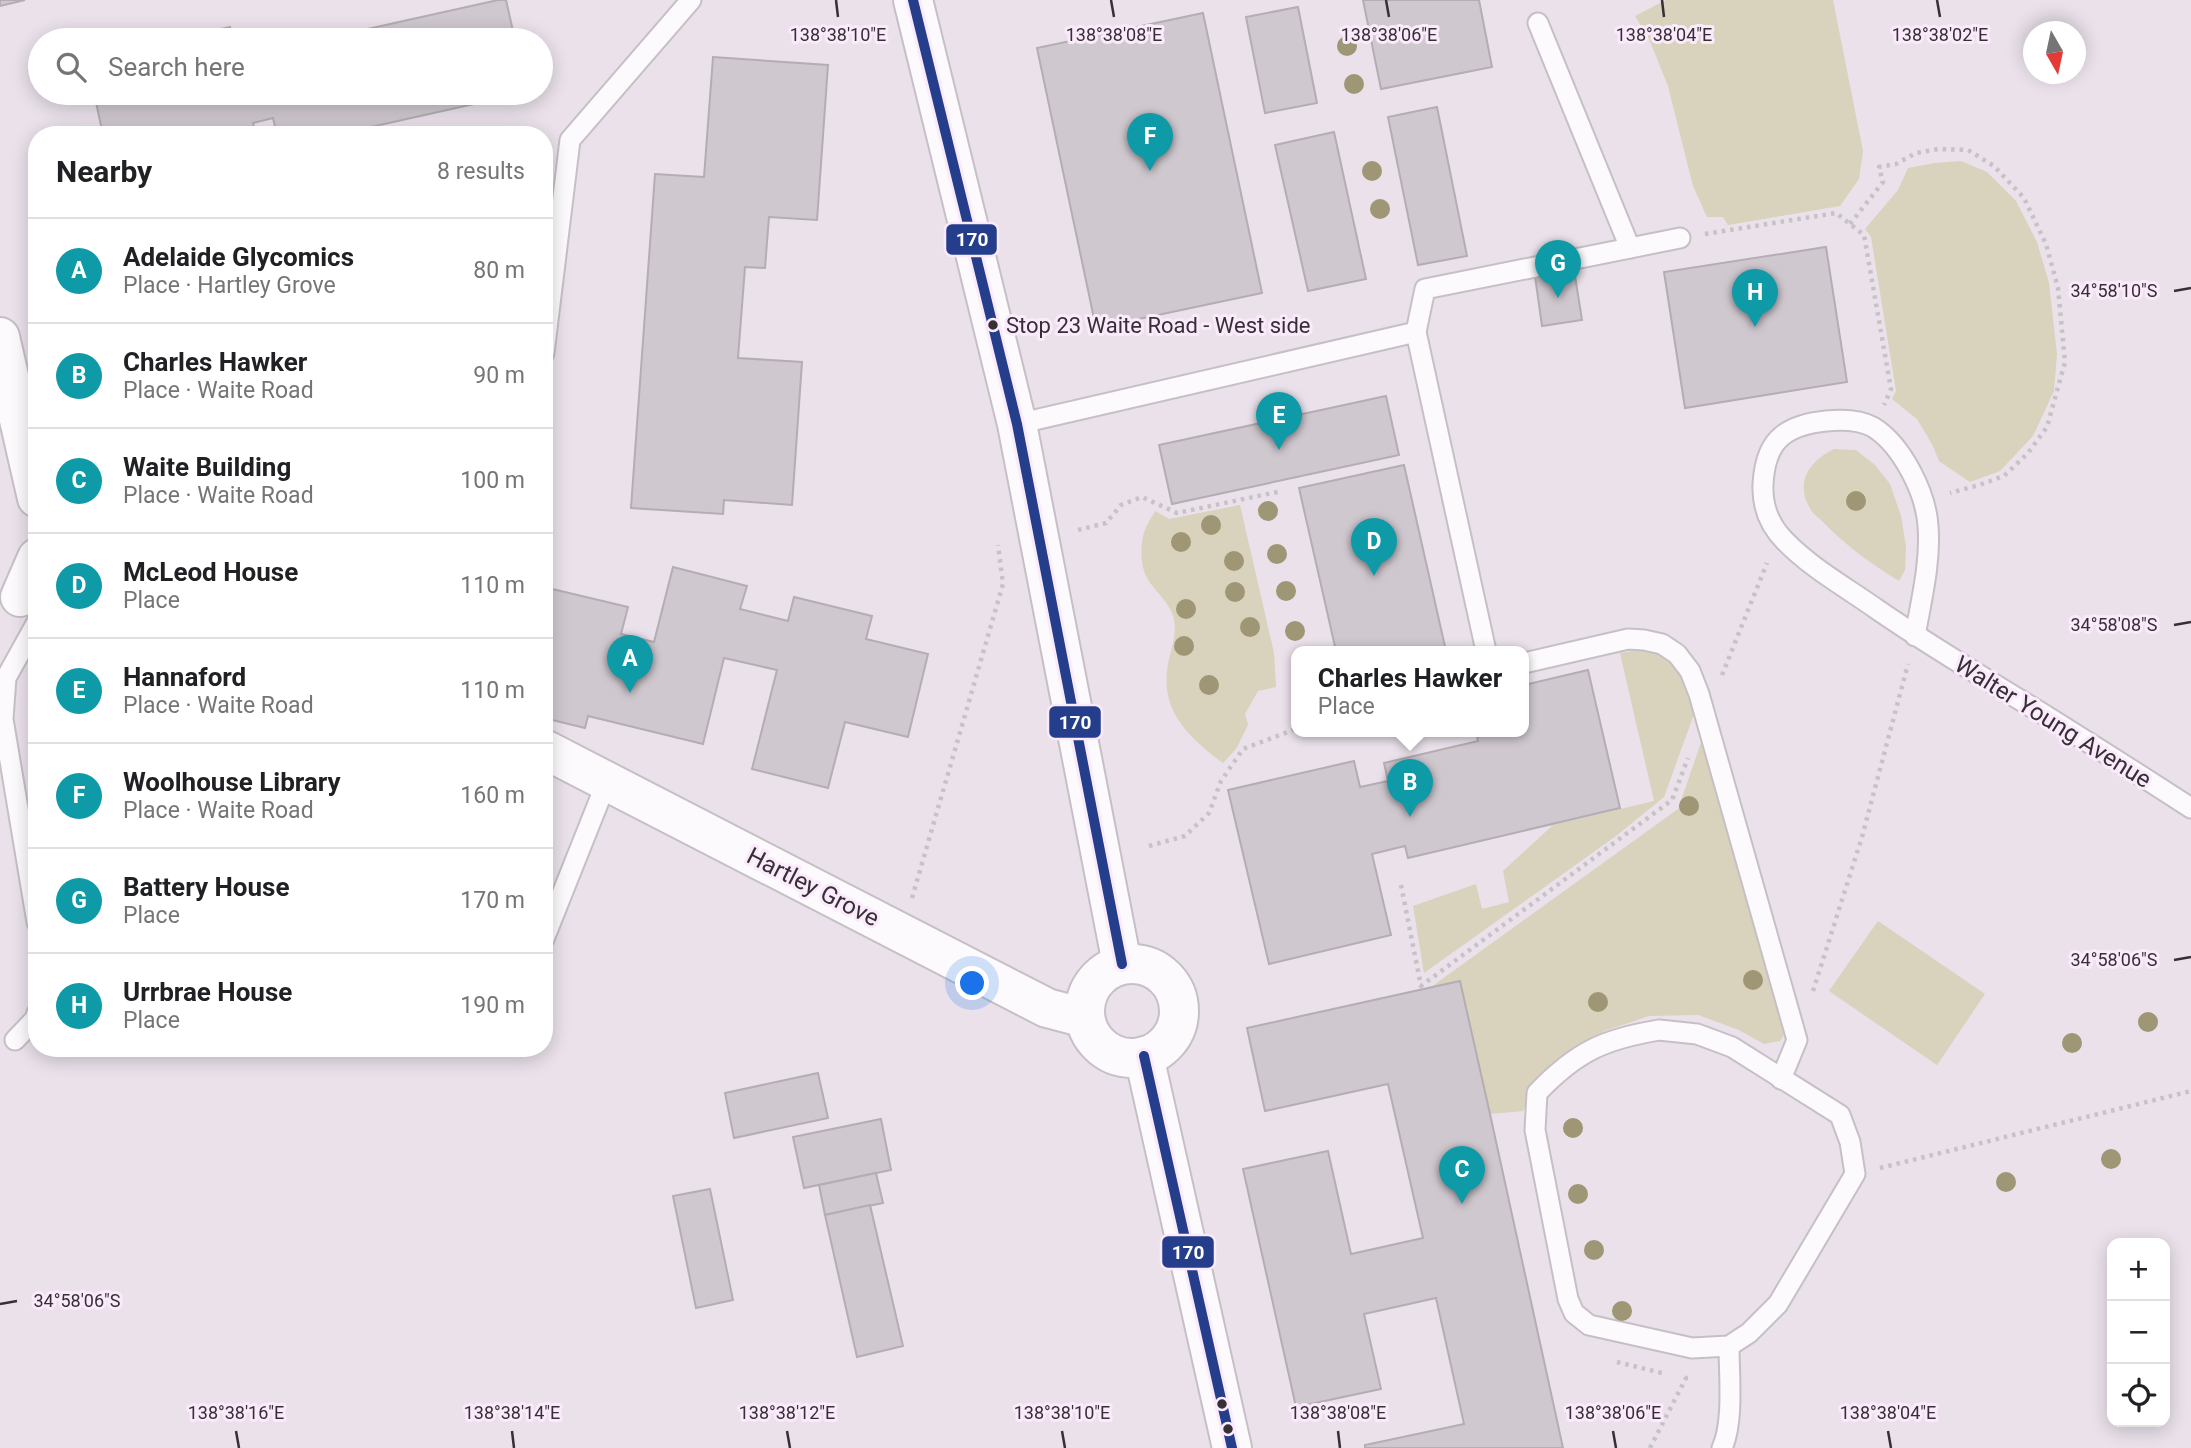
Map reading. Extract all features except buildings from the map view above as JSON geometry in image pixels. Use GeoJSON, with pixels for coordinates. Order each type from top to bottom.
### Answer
{"type":"FeatureCollection","features":[{"type":"Feature","properties":{"kind":"street"},"geometry":{"type":"LineString","coordinates":[[913,0],[1017,424],[1122,964]]}},
{"type":"Feature","properties":{"kind":"street"},"geometry":{"type":"LineString","coordinates":[[0,337],[28,459]]}},
{"type":"Feature","properties":{"kind":"street","name":"Hartley Grove"},"geometry":{"type":"LineString","coordinates":[[553,754],[1047,1007],[1085,1018]]}},
{"type":"Feature","properties":{"kind":"street"},"geometry":{"type":"LineString","coordinates":[[1122,964],[1138,964],[1154,969],[1167,979],[1175,993],[1179,1009],[1177,1024],[1170,1038],[1158,1050],[1144,1056],[1112,1054],[1090,1034],[1085,1018],[1085,1002],[1091,987],[1102,974],[1122,964]]}},
{"type":"Feature","properties":{"kind":"street"},"geometry":{"type":"LineString","coordinates":[[1144,1056],[1231,1448]]}},
{"type":"Feature","properties":{"kind":"lane"},"geometry":{"type":"LineString","coordinates":[[553,279],[570,140],[691,0]]}},
{"type":"Feature","properties":{"kind":"lane"},"geometry":{"type":"LineString","coordinates":[[1538,23],[1630,248]]}},
{"type":"Feature","properties":{"kind":"lane"},"geometry":{"type":"LineString","coordinates":[[1485,646],[1416,332],[1425,289],[1680,238]]}},
{"type":"Feature","properties":{"kind":"lane"},"geometry":{"type":"LineString","coordinates":[[1017,424],[1416,332]]}},
{"type":"Feature","properties":{"kind":"lane","name":"Walter Young Avenue"},"geometry":{"type":"LineString","coordinates":[[1873,428],[1858,421],[1832,420],[1782,435],[1770,450],[1764,473],[1763,494],[1767,515],[1779,535],[1796,553],[1915,636],[2191,808]]}},
{"type":"Feature","properties":{"kind":"lane"},"geometry":{"type":"LineString","coordinates":[[1873,428],[1886,438],[1905,460],[1921,494],[1928,525],[1926,569],[1915,636]]}},
{"type":"Feature","properties":{"kind":"lane"},"geometry":{"type":"LineString","coordinates":[[23,602],[6,678],[2,719],[28,870]]}},
{"type":"Feature","properties":{"kind":"lane"},"geometry":{"type":"LineString","coordinates":[[1529,662],[1628,639],[1662,644],[1677,654],[1690,671],[1797,1040],[1781,1079]]}},
{"type":"Feature","properties":{"kind":"lane"},"geometry":{"type":"LineString","coordinates":[[553,916],[607,781]]}},
{"type":"Feature","properties":{"kind":"lane"},"geometry":{"type":"LineString","coordinates":[[15,1040],[28,1026]]}},
{"type":"Feature","properties":{"kind":"lane"},"geometry":{"type":"LineString","coordinates":[[1659,1030],[1697,1034],[1732,1047],[1781,1079],[1840,1115],[1850,1142],[1855,1174],[1778,1304],[1749,1333],[1729,1346],[1692,1349],[1589,1325],[1574,1313],[1568,1299],[1535,1130],[1537,1093],[1553,1076],[1581,1054],[1624,1036],[1659,1030]]}},
{"type":"Feature","properties":{"kind":"lane"},"geometry":{"type":"LineString","coordinates":[[1722,1448],[1730,1398],[1729,1346]]}},
{"type":"Feature","properties":{"kind":"path"},"geometry":{"type":"LineString","coordinates":[[1850,224],[1883,182],[1880,167],[1896,164],[1916,153],[1938,149],[1968,150],[1994,166],[2024,198],[2046,244],[2058,288],[2065,362],[2047,427],[2028,453],[2004,476],[1923,501]]}},
{"type":"Feature","properties":{"kind":"path"},"geometry":{"type":"LineString","coordinates":[[1680,238],[1836,213],[1864,235],[1891,389],[1873,428]]}},
{"type":"Feature","properties":{"kind":"path"},"geometry":{"type":"LineString","coordinates":[[1078,530],[1106,523],[1121,505],[1142,497],[1177,513],[1282,491]]}},
{"type":"Feature","properties":{"kind":"path"},"geometry":{"type":"LineString","coordinates":[[1401,885],[1421,986],[1672,800],[1779,535]]}},
{"type":"Feature","properties":{"kind":"path"},"geometry":{"type":"LineString","coordinates":[[902,933],[1003,584],[998,545]]}},
{"type":"Feature","properties":{"kind":"path"},"geometry":{"type":"LineString","coordinates":[[1797,1040],[1862,838],[1915,636]]}},
{"type":"Feature","properties":{"kind":"path"},"geometry":{"type":"LineString","coordinates":[[1149,846],[1185,836],[1209,813],[1221,781],[1243,749],[1291,731]]}},
{"type":"Feature","properties":{"kind":"path"},"geometry":{"type":"LineString","coordinates":[[1855,1174],[2191,1091]]}},
{"type":"Feature","properties":{"kind":"shaded area"},"geometry":{"type":"Polygon","coordinates":[[[1666,0],[1833,0],[1863,151],[1859,179],[1840,206],[1728,225],[1723,217],[1707,217],[1693,186],[1668,86],[1649,39],[1635,16],[1666,0]]]}},
{"type":"Feature","properties":{"kind":"shaded area"},"geometry":{"type":"Polygon","coordinates":[[[1961,161],[1987,172],[2016,201],[2037,242],[2049,283],[2057,354],[2054,391],[2033,436],[2000,471],[1970,482],[1939,461],[1917,419],[1892,399],[1896,391],[1871,237],[1865,229],[1898,190],[1908,168],[1961,161]]]}},
{"type":"Feature","properties":{"kind":"shaded area"},"geometry":{"type":"Polygon","coordinates":[[[1834,449],[1856,450],[1875,465],[1890,484],[1901,516],[1906,547],[1905,570],[1899,581],[1849,546],[1811,510],[1806,500],[1804,482],[1807,474],[1817,460],[1834,449]]]}},
{"type":"Feature","properties":{"kind":"shaded area"},"geometry":{"type":"Polygon","coordinates":[[[1240,505],[1274,653],[1276,687],[1258,691],[1245,714],[1248,725],[1236,749],[1223,763],[1190,735],[1174,713],[1169,700],[1167,671],[1174,620],[1167,603],[1147,578],[1142,561],[1142,547],[1143,535],[1155,511],[1169,519],[1240,505]]]}},
{"type":"Feature","properties":{"kind":"shaded area"},"geometry":{"type":"Polygon","coordinates":[[[1644,649],[1665,658],[1678,669],[1698,703],[1664,797],[1616,836],[1424,973],[1413,906],[1476,884],[1482,909],[1509,902],[1503,871],[1553,825],[1654,801],[1620,653],[1644,649]]]}},
{"type":"Feature","properties":{"kind":"shaded area"},"geometry":{"type":"Polygon","coordinates":[[[1705,731],[1788,1029],[1780,1041],[1764,1044],[1739,1030],[1698,1015],[1649,1016],[1605,1031],[1567,1056],[1539,1081],[1523,1111],[1490,1114],[1460,981],[1431,987],[1678,809],[1705,731]]]}},
{"type":"Feature","properties":{"kind":"shaded area"},"geometry":{"type":"Polygon","coordinates":[[[1878,921],[1985,994],[1937,1065],[1829,991],[1878,921]]]}},
{"type":"Feature","properties":{"kind":"transit line","name":"170"},"geometry":{"type":"LineString","coordinates":[[913,0],[1017,424],[1122,964]]}},
{"type":"Feature","properties":{"kind":"transit line","name":"170"},"geometry":{"type":"LineString","coordinates":[[1144,1056],[1232,1448]]}},
{"type":"Feature","properties":{"kind":"place","name":"Woolhouse Library"},"geometry":{"type":"Point","coordinates":[1150,171]}},
{"type":"Feature","properties":{"kind":"place","name":"Battery House"},"geometry":{"type":"Point","coordinates":[1558,298]}},
{"type":"Feature","properties":{"kind":"place","name":"Stop 23 Waite Road - West side"},"geometry":{"type":"Point","coordinates":[993,325]}},
{"type":"Feature","properties":{"kind":"place","name":"Urrbrae House"},"geometry":{"type":"Point","coordinates":[1755,327]}},
{"type":"Feature","properties":{"kind":"place","name":"Hannaford"},"geometry":{"type":"Point","coordinates":[1279,450]}},
{"type":"Feature","properties":{"kind":"place","name":"McLeod House"},"geometry":{"type":"Point","coordinates":[1374,576]}},
{"type":"Feature","properties":{"kind":"place","name":"Adelaide Glycomics"},"geometry":{"type":"Point","coordinates":[630,693]}},
{"type":"Feature","properties":{"kind":"place","name":"Charles Hawker"},"geometry":{"type":"Point","coordinates":[1410,817]}},
{"type":"Feature","properties":{"kind":"place","name":"Waite Building"},"geometry":{"type":"Point","coordinates":[1462,1204]}}]}
